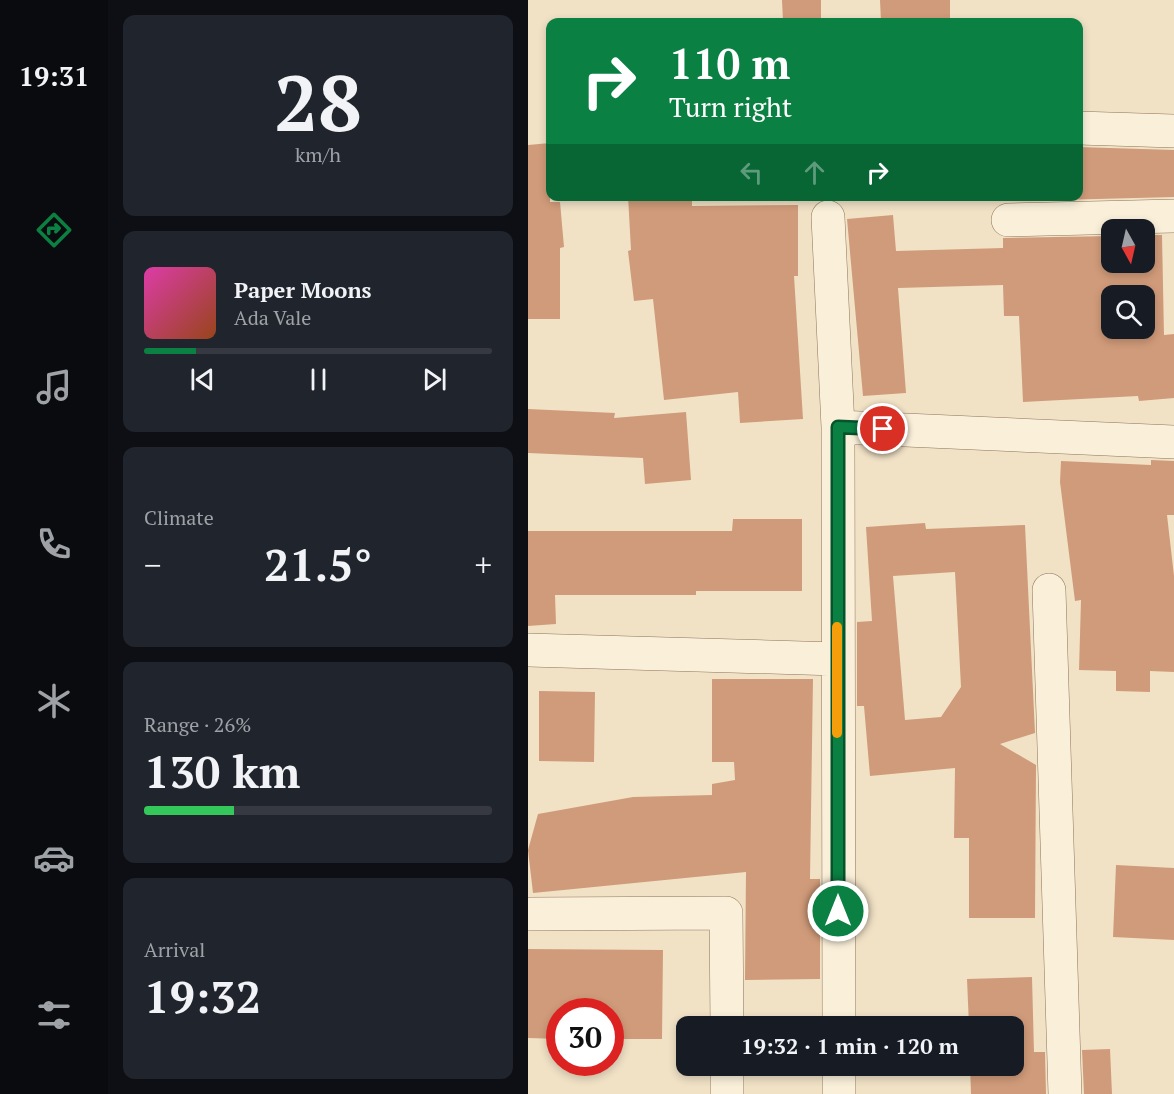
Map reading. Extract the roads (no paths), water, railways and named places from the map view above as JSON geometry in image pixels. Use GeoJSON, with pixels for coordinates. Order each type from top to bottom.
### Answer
{"type":"FeatureCollection","features":[{"type":"Feature","properties":{"kind":"street"},"geometry":{"type":"LineString","coordinates":[[1083,128],[1174,131]]}},
{"type":"Feature","properties":{"kind":"street"},"geometry":{"type":"LineString","coordinates":[[1008,220],[1174,216]]}},
{"type":"Feature","properties":{"kind":"street"},"geometry":{"type":"LineString","coordinates":[[828,217],[838,427],[839,1016]]}},
{"type":"Feature","properties":{"kind":"street"},"geometry":{"type":"LineString","coordinates":[[838,427],[1174,442]]}},
{"type":"Feature","properties":{"kind":"street"},"geometry":{"type":"LineString","coordinates":[[1049,590],[1065,1094]]}},
{"type":"Feature","properties":{"kind":"street"},"geometry":{"type":"LineString","coordinates":[[528,650],[837,659]]}},
{"type":"Feature","properties":{"kind":"street"},"geometry":{"type":"LineString","coordinates":[[528,914],[726,913],[727,1016]]}},
{"type":"Feature","properties":{"kind":"street"},"geometry":{"type":"LineString","coordinates":[[727,1076],[728,1094]]}},
{"type":"Feature","properties":{"kind":"street"},"geometry":{"type":"LineString","coordinates":[[839,1076],[839,1094]]}}]}
